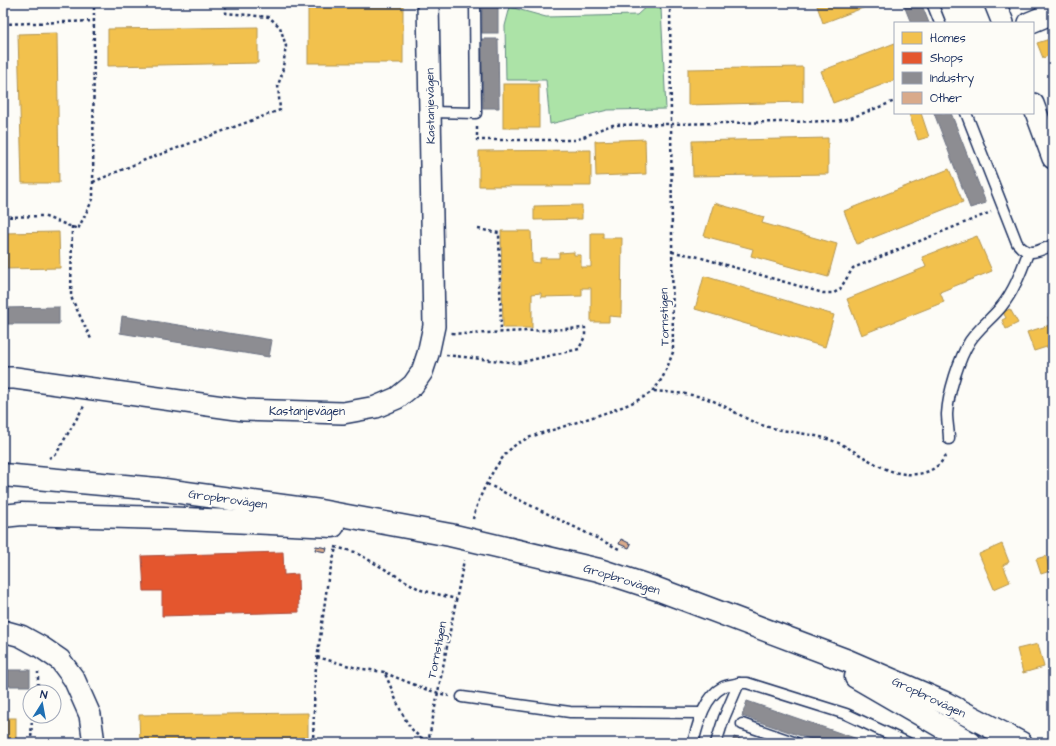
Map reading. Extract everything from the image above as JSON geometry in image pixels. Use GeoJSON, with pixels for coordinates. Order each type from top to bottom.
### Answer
{"type":"FeatureCollection","features":[{"type":"Feature","properties":{"kind":"street","name":"Kastanjevägen"},"geometry":{"type":"LineString","coordinates":[[3,378],[15,378],[244,410],[343,413],[376,407],[397,398],[413,386],[422,372],[428,354],[434,326],[428,3]]}},
{"type":"Feature","properties":{"kind":"street"},"geometry":{"type":"LineString","coordinates":[[995,3],[1003,22]]}},
{"type":"Feature","properties":{"kind":"street"},"geometry":{"type":"LineString","coordinates":[[1031,22],[1053,13]]}},
{"type":"Feature","properties":{"kind":"street"},"geometry":{"type":"LineString","coordinates":[[1034,107],[1053,158]]}},
{"type":"Feature","properties":{"kind":"street","name":"Gropbrovägen"},"geometry":{"type":"LineString","coordinates":[[3,475],[164,490],[320,511],[450,535],[599,570],[656,588],[848,661],[945,703],[1021,743]]}},
{"type":"Feature","properties":{"kind":"street","name":"Gropbrovägen"},"geometry":{"type":"LineString","coordinates":[[3,516],[22,514],[172,518],[317,525],[450,535]]}},
{"type":"Feature","properties":{"kind":"street"},"geometry":{"type":"LineString","coordinates":[[3,631],[21,636],[41,646],[60,660],[74,678],[90,715],[94,743]]}},
{"type":"Feature","properties":{"kind":"street","name":"Gropbrovägen"},"geometry":{"type":"LineString","coordinates":[[789,639],[970,743]]}},
{"type":"Feature","properties":{"kind":"lane"},"geometry":{"type":"LineString","coordinates":[[431,112],[476,113],[475,3]]}},
{"type":"Feature","properties":{"kind":"lane"},"geometry":{"type":"LineString","coordinates":[[932,3],[940,22]]}},
{"type":"Feature","properties":{"kind":"lane"},"geometry":{"type":"LineString","coordinates":[[966,114],[1017,243],[1022,250],[1028,253],[1053,245]]}},
{"type":"Feature","properties":{"kind":"lane"},"geometry":{"type":"LineString","coordinates":[[950,439],[947,416],[948,401],[956,374],[966,349],[970,341],[1009,296],[1028,253]]}},
{"type":"Feature","properties":{"kind":"lane"},"geometry":{"type":"LineString","coordinates":[[716,743],[738,683]]}},
{"type":"Feature","properties":{"kind":"lane"},"geometry":{"type":"LineString","coordinates":[[694,743],[702,713],[714,695],[723,687],[738,683],[747,683],[846,714],[908,743]]}},
{"type":"Feature","properties":{"kind":"lane"},"geometry":{"type":"LineString","coordinates":[[462,697],[570,712],[702,713]]}},
{"type":"Feature","properties":{"kind":"lane"},"geometry":{"type":"LineString","coordinates":[[742,724],[796,743]]}},
{"type":"Feature","properties":{"kind":"path"},"geometry":{"type":"LineString","coordinates":[[3,217],[43,216],[78,229],[93,199],[94,3]]}},
{"type":"Feature","properties":{"kind":"path"},"geometry":{"type":"LineString","coordinates":[[93,182],[145,160],[280,110],[278,85],[282,74],[286,46],[280,27],[270,17],[226,13],[226,3]]}},
{"type":"Feature","properties":{"kind":"path","name":"Tornstigen"},"geometry":{"type":"LineString","coordinates":[[653,391],[661,381],[673,352],[670,3]]}},
{"type":"Feature","properties":{"kind":"path"},"geometry":{"type":"LineString","coordinates":[[3,24],[94,21]]}},
{"type":"Feature","properties":{"kind":"path"},"geometry":{"type":"LineString","coordinates":[[476,113],[477,140],[575,140],[586,137],[602,128],[613,125],[837,121],[851,118],[894,101]]}},
{"type":"Feature","properties":{"kind":"path"},"geometry":{"type":"LineString","coordinates":[[672,252],[695,256],[823,293],[834,293],[840,289],[853,268],[1002,208]]}},
{"type":"Feature","properties":{"kind":"path"},"geometry":{"type":"LineString","coordinates":[[72,226],[71,297],[91,339]]}},
{"type":"Feature","properties":{"kind":"path"},"geometry":{"type":"LineString","coordinates":[[478,229],[499,233],[501,332]]}},
{"type":"Feature","properties":{"kind":"path"},"geometry":{"type":"LineString","coordinates":[[428,354],[465,356],[518,363],[579,349],[585,336],[585,328],[468,334],[432,333]]}},
{"type":"Feature","properties":{"kind":"path"},"geometry":{"type":"LineString","coordinates":[[44,460],[56,454],[84,407],[86,388]]}},
{"type":"Feature","properties":{"kind":"path"},"geometry":{"type":"LineString","coordinates":[[473,519],[476,506],[486,484],[504,457],[514,446],[529,438],[619,408],[653,391],[707,399],[753,422],[776,430],[806,434],[834,441],[851,448],[888,469],[905,474],[923,473],[938,466],[944,461],[948,452],[950,439]]}},
{"type":"Feature","properties":{"kind":"path"},"geometry":{"type":"LineString","coordinates":[[486,484],[621,550]]}},
{"type":"Feature","properties":{"kind":"path"},"geometry":{"type":"LineString","coordinates":[[333,544],[332,547],[355,552],[421,590],[456,599]]}},
{"type":"Feature","properties":{"kind":"path"},"geometry":{"type":"LineString","coordinates":[[313,743],[314,682],[328,579],[336,548]]}},
{"type":"Feature","properties":{"kind":"path","name":"Tornstigen"},"geometry":{"type":"LineString","coordinates":[[428,742],[464,560]]}},
{"type":"Feature","properties":{"kind":"path"},"geometry":{"type":"LineString","coordinates":[[317,657],[357,668],[384,672],[438,693],[451,697],[462,697]]}},
{"type":"Feature","properties":{"kind":"path"},"geometry":{"type":"LineString","coordinates":[[38,672],[38,684]]}},
{"type":"Feature","properties":{"kind":"path"},"geometry":{"type":"LineString","coordinates":[[384,672],[411,727],[420,737],[428,742]]}},
{"type":"Feature","properties":{"kind":"path"},"geometry":{"type":"LineString","coordinates":[[31,743],[32,724]]}},
{"type":"Feature","properties":{"kind":"green space"},"geometry":{"type":"Polygon","coordinates":[[[648,5],[661,8],[666,109],[608,110],[550,124],[546,80],[506,80],[505,26],[510,7],[546,17],[637,15],[648,5]]]}},
{"type":"Feature","properties":{"kind":"building: Homes"},"geometry":{"type":"Polygon","coordinates":[[[308,3],[403,3],[403,63],[308,63],[308,3]]]}},
{"type":"Feature","properties":{"kind":"building: Homes"},"geometry":{"type":"Polygon","coordinates":[[[816,3],[876,3],[823,23],[816,3]]]}},
{"type":"Feature","properties":{"kind":"building: Homes"},"geometry":{"type":"Polygon","coordinates":[[[258,27],[258,63],[108,66],[108,29],[258,27]]]}},
{"type":"Feature","properties":{"kind":"building: Homes"},"geometry":{"type":"Polygon","coordinates":[[[57,33],[59,183],[22,183],[18,34],[57,33]]]}},
{"type":"Feature","properties":{"kind":"building: Homes"},"geometry":{"type":"Polygon","coordinates":[[[1053,38],[1053,54],[1043,58],[1037,43],[1053,38]]]}},
{"type":"Feature","properties":{"kind":"building: Homes"},"geometry":{"type":"Polygon","coordinates":[[[894,43],[894,80],[833,103],[821,71],[894,43]]]}},
{"type":"Feature","properties":{"kind":"building: Homes"},"geometry":{"type":"Polygon","coordinates":[[[803,67],[803,102],[688,105],[688,69],[803,67]]]}},
{"type":"Feature","properties":{"kind":"building: Homes"},"geometry":{"type":"Polygon","coordinates":[[[503,84],[539,84],[539,128],[503,128],[503,84]]]}},
{"type":"Feature","properties":{"kind":"building: Homes"},"geometry":{"type":"Polygon","coordinates":[[[909,114],[921,114],[929,137],[918,140],[909,114]]]}},
{"type":"Feature","properties":{"kind":"building: Homes"},"geometry":{"type":"Polygon","coordinates":[[[828,138],[828,174],[693,176],[692,141],[828,138]]]}},
{"type":"Feature","properties":{"kind":"building: Homes"},"geometry":{"type":"Polygon","coordinates":[[[645,139],[646,174],[596,176],[595,141],[645,139]]]}},
{"type":"Feature","properties":{"kind":"building: Homes"},"geometry":{"type":"Polygon","coordinates":[[[591,150],[591,186],[479,186],[479,151],[591,150]]]}},
{"type":"Feature","properties":{"kind":"building: Homes"},"geometry":{"type":"Polygon","coordinates":[[[949,169],[963,202],[857,244],[844,211],[949,169]]]}},
{"type":"Feature","properties":{"kind":"building: Homes"},"geometry":{"type":"Polygon","coordinates":[[[714,203],[764,217],[762,223],[837,244],[828,277],[751,256],[753,249],[704,236],[714,203]]]}},
{"type":"Feature","properties":{"kind":"building: Homes"},"geometry":{"type":"Polygon","coordinates":[[[582,205],[582,219],[534,220],[534,206],[582,205]]]}},
{"type":"Feature","properties":{"kind":"building: Homes"},"geometry":{"type":"Polygon","coordinates":[[[501,231],[531,231],[532,262],[540,263],[540,258],[559,258],[559,253],[574,252],[574,255],[581,255],[581,267],[591,267],[591,233],[603,233],[603,238],[622,238],[621,317],[609,316],[609,322],[591,322],[591,288],[582,288],[582,296],[541,297],[541,293],[532,294],[532,328],[503,328],[501,231]]]}},
{"type":"Feature","properties":{"kind":"building: Homes"},"geometry":{"type":"Polygon","coordinates":[[[59,232],[60,268],[3,269],[3,233],[59,232]]]}},
{"type":"Feature","properties":{"kind":"building: Homes"},"geometry":{"type":"Polygon","coordinates":[[[977,236],[992,271],[940,292],[944,302],[861,335],[847,299],[926,267],[922,257],[977,236]]]}},
{"type":"Feature","properties":{"kind":"building: Homes"},"geometry":{"type":"Polygon","coordinates":[[[704,276],[834,315],[825,347],[695,309],[704,276]]]}},
{"type":"Feature","properties":{"kind":"building: Homes"},"geometry":{"type":"Polygon","coordinates":[[[1010,309],[1018,323],[1006,329],[1002,320],[1006,318],[1003,312],[1010,309]]]}},
{"type":"Feature","properties":{"kind":"building: Homes"},"geometry":{"type":"Polygon","coordinates":[[[1053,316],[1053,345],[1034,351],[1027,332],[1050,325],[1048,317],[1053,316]]]}},
{"type":"Feature","properties":{"kind":"building: Homes"},"geometry":{"type":"Polygon","coordinates":[[[1002,544],[1009,562],[1003,565],[1010,582],[994,589],[979,554],[1002,544]]]}},
{"type":"Feature","properties":{"kind":"building: Homes"},"geometry":{"type":"Polygon","coordinates":[[[1046,556],[1050,571],[1041,574],[1036,559],[1046,556]]]}},
{"type":"Feature","properties":{"kind":"building: Homes"},"geometry":{"type":"Polygon","coordinates":[[[1038,644],[1044,667],[1023,673],[1017,649],[1038,644]]]}},
{"type":"Feature","properties":{"kind":"building: Homes"},"geometry":{"type":"Polygon","coordinates":[[[308,713],[308,743],[140,743],[139,715],[308,713]]]}},
{"type":"Feature","properties":{"kind":"building: Homes"},"geometry":{"type":"Polygon","coordinates":[[[3,718],[16,718],[16,743],[3,743],[3,718]]]}},
{"type":"Feature","properties":{"kind":"building: Shops"},"geometry":{"type":"Polygon","coordinates":[[[283,552],[284,575],[298,574],[299,612],[162,616],[162,591],[144,591],[142,556],[283,552]]]}},
{"type":"Feature","properties":{"kind":"building: Industry"},"geometry":{"type":"Polygon","coordinates":[[[482,3],[498,3],[498,33],[482,33],[482,3]]]}},
{"type":"Feature","properties":{"kind":"building: Industry"},"geometry":{"type":"Polygon","coordinates":[[[903,3],[921,3],[929,22],[911,22],[903,3]]]}},
{"type":"Feature","properties":{"kind":"building: Industry"},"geometry":{"type":"Polygon","coordinates":[[[482,39],[498,39],[499,108],[483,108],[482,39]]]}},
{"type":"Feature","properties":{"kind":"building: Industry"},"geometry":{"type":"Polygon","coordinates":[[[934,114],[951,114],[986,203],[970,208],[934,114]]]}},
{"type":"Feature","properties":{"kind":"building: Industry"},"geometry":{"type":"Polygon","coordinates":[[[59,307],[59,324],[3,324],[3,308],[59,307]]]}},
{"type":"Feature","properties":{"kind":"building: Industry"},"geometry":{"type":"Polygon","coordinates":[[[122,316],[272,340],[269,357],[120,333],[122,316]]]}},
{"type":"Feature","properties":{"kind":"building: Industry"},"geometry":{"type":"Polygon","coordinates":[[[3,670],[30,670],[30,684],[22,684],[22,686],[3,686],[3,670]]]}},
{"type":"Feature","properties":{"kind":"building: Industry"},"geometry":{"type":"Polygon","coordinates":[[[747,701],[869,743],[822,743],[742,716],[747,701]]]}},
{"type":"Feature","properties":{"kind":"building: Industry"},"geometry":{"type":"Polygon","coordinates":[[[734,737],[752,743],[732,743],[734,737]]]}},
{"type":"Feature","properties":{"kind":"building: Other"},"geometry":{"type":"Polygon","coordinates":[[[621,539],[631,544],[629,548],[619,544],[621,539]]]}},
{"type":"Feature","properties":{"kind":"building: Other"},"geometry":{"type":"Polygon","coordinates":[[[316,546],[327,548],[326,552],[315,550],[316,546]]]}}]}
